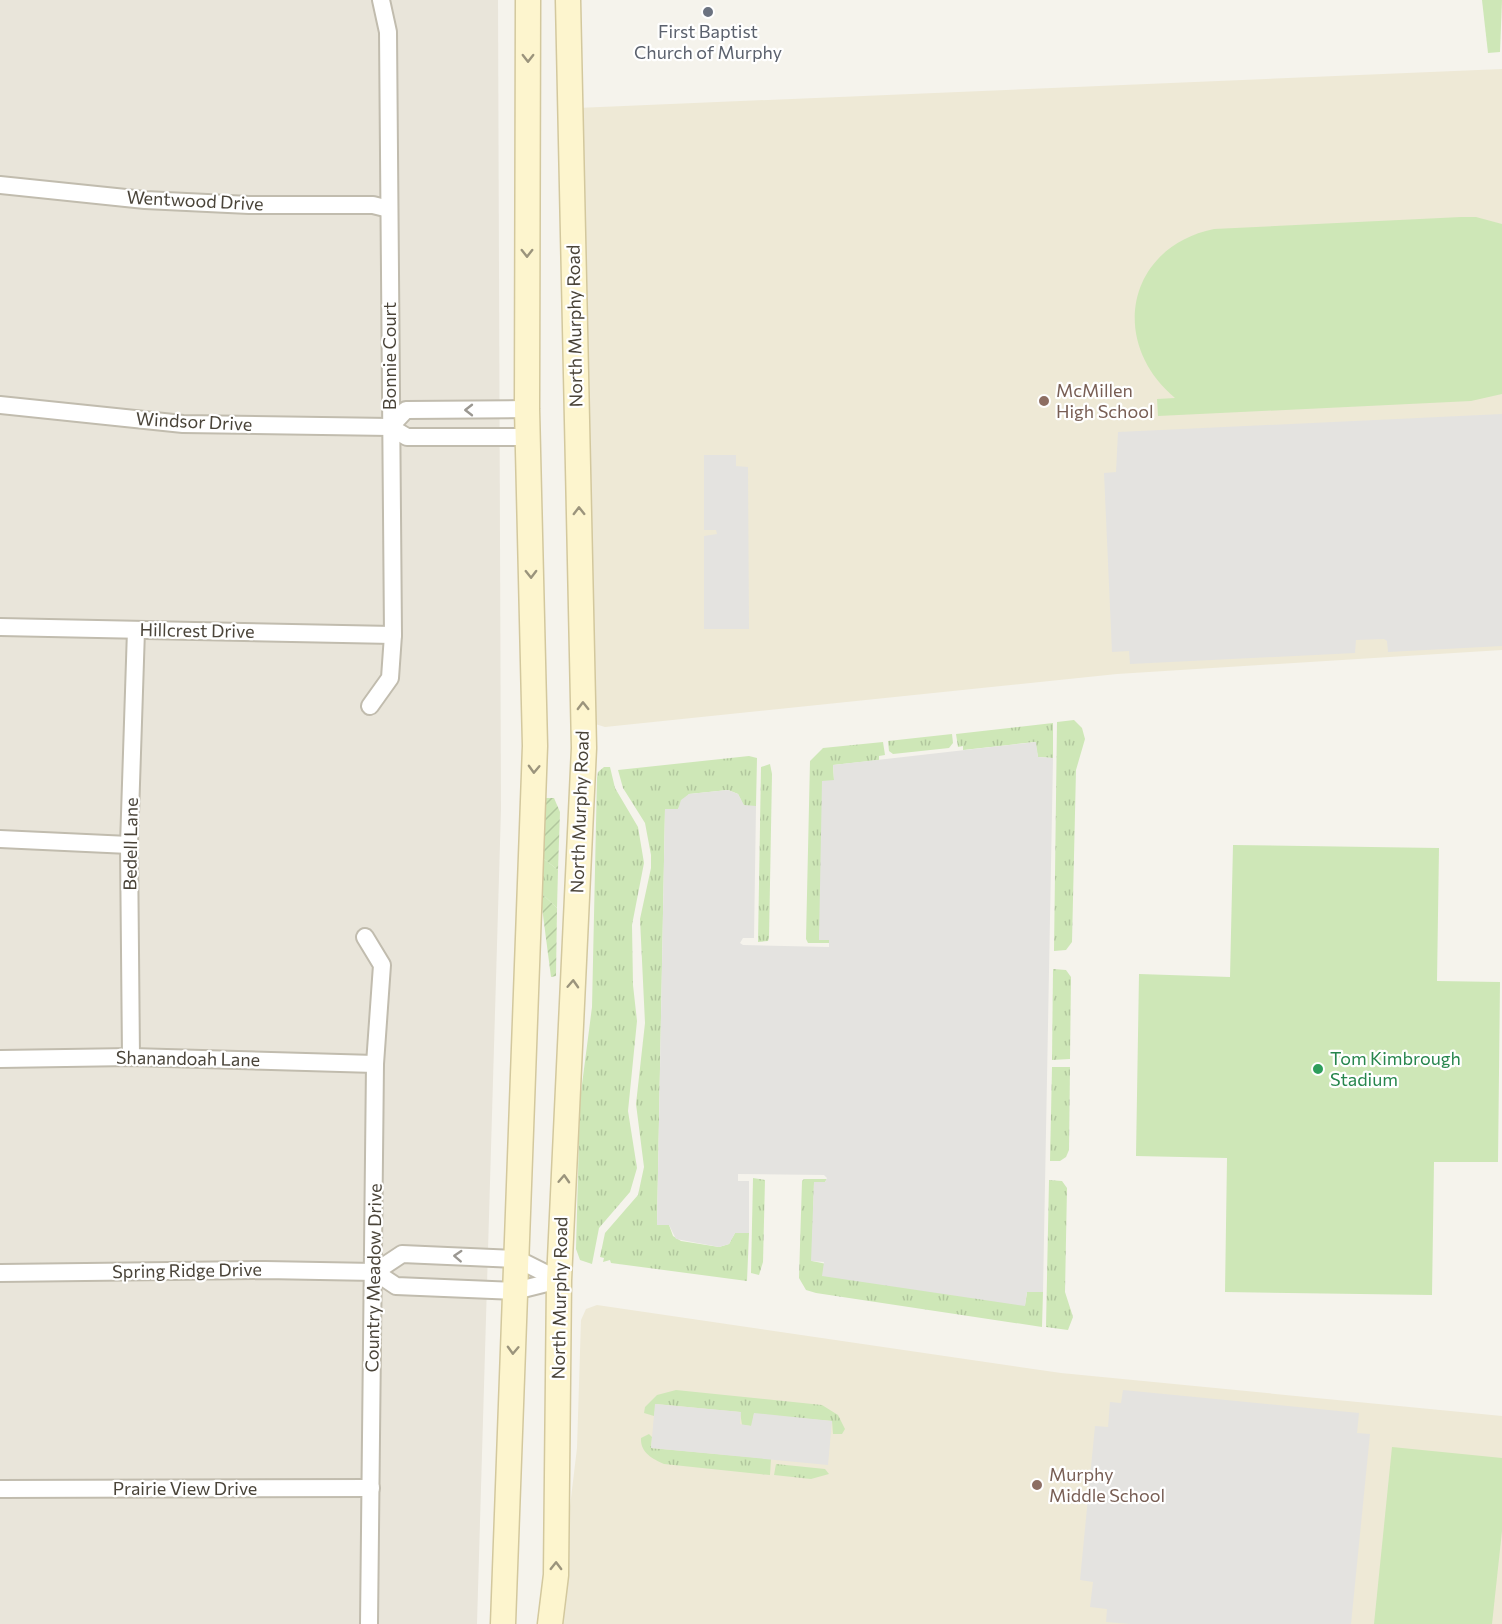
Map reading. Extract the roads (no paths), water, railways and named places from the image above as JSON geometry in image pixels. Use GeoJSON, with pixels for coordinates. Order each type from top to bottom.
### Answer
{"type":"FeatureCollection","features":[{"type":"Feature","properties":{"kind":"main road"},"geometry":{"type":"LineString","coordinates":[[503,1624],[535,746],[527,409],[528,0]]}},
{"type":"Feature","properties":{"kind":"main road","name":"North Murphy Road"},"geometry":{"type":"LineString","coordinates":[[550,1624],[556,1575],[559,1280],[584,747],[568,0]]}},
{"type":"Feature","properties":{"kind":"street","name":"Bonnie Court"},"geometry":{"type":"LineString","coordinates":[[370,706],[390,678],[393,635],[388,32],[381,0]]}},
{"type":"Feature","properties":{"kind":"street","name":"Wentwood Drive"},"geometry":{"type":"LineString","coordinates":[[0,185],[145,200],[249,206],[373,205],[389,209]]}},
{"type":"Feature","properties":{"kind":"street","name":"Windsor Drive"},"geometry":{"type":"LineString","coordinates":[[0,405],[183,424],[390,427],[407,437],[528,436]]}},
{"type":"Feature","properties":{"kind":"street"},"geometry":{"type":"LineString","coordinates":[[390,427],[406,410],[527,409]]}},
{"type":"Feature","properties":{"kind":"street","name":"Hillcrest Drive"},"geometry":{"type":"LineString","coordinates":[[0,627],[393,635]]}},
{"type":"Feature","properties":{"kind":"street","name":"Bedell Lane"},"geometry":{"type":"LineString","coordinates":[[131,1058],[129,845],[136,630]]}},
{"type":"Feature","properties":{"kind":"street"},"geometry":{"type":"LineString","coordinates":[[0,839],[129,845]]}},
{"type":"Feature","properties":{"kind":"street","name":"Country Meadow Drive"},"geometry":{"type":"LineString","coordinates":[[365,938],[382,965],[375,1064],[375,1272],[369,1624]]}},
{"type":"Feature","properties":{"kind":"street","name":"Shanandoah Lane"},"geometry":{"type":"LineString","coordinates":[[0,1059],[131,1058],[375,1064]]}},
{"type":"Feature","properties":{"kind":"street"},"geometry":{"type":"LineString","coordinates":[[375,1272],[402,1254],[517,1259],[559,1280]]}},
{"type":"Feature","properties":{"kind":"street","name":"Spring Ridge Drive"},"geometry":{"type":"LineString","coordinates":[[0,1273],[265,1270],[375,1272],[396,1286],[515,1291],[559,1280]]}},
{"type":"Feature","properties":{"kind":"street","name":"Prairie View Drive"},"geometry":{"type":"LineString","coordinates":[[0,1489],[371,1488]]}},
{"type":"Feature","properties":{"kind":"place","name":"First Baptist Church of Murphy"},"geometry":{"type":"Point","coordinates":[708,12]}},
{"type":"Feature","properties":{"kind":"place","name":"McMillen High School"},"geometry":{"type":"Point","coordinates":[1044,401]}},
{"type":"Feature","properties":{"kind":"place","name":"Tom Kimbrough Stadium"},"geometry":{"type":"Point","coordinates":[1318,1069]}},
{"type":"Feature","properties":{"kind":"place","name":"Murphy Middle School"},"geometry":{"type":"Point","coordinates":[1037,1485]}}]}
